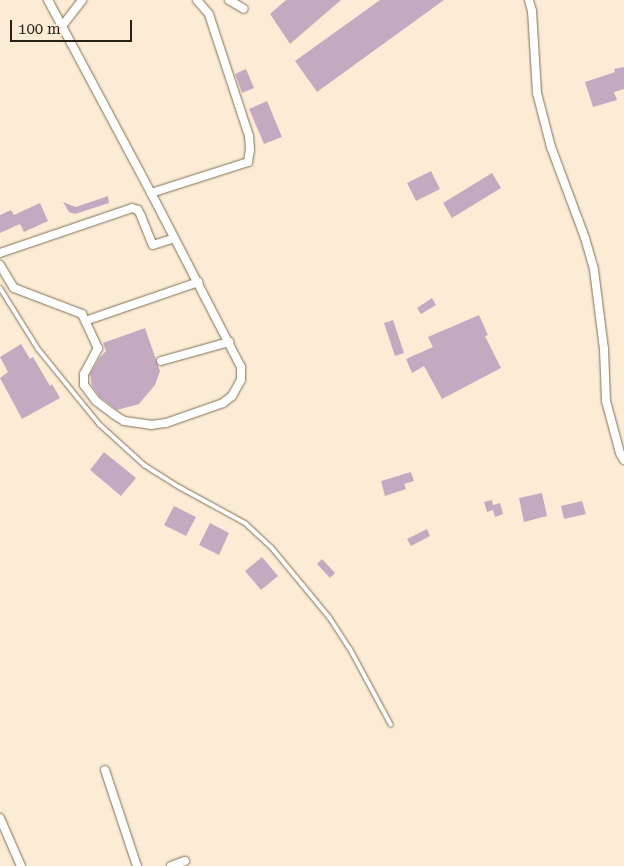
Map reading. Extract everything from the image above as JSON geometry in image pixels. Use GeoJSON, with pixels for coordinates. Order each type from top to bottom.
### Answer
{"type":"FeatureCollection","features":[{"type":"Feature","properties":{"kind":"street"},"geometry":{"type":"LineString","coordinates":[[0,265],[14,288],[82,314],[98,348],[84,374],[84,385],[104,408],[124,421],[137,424],[166,422],[223,403],[232,396],[241,380],[241,367],[229,342],[48,0]]}},
{"type":"Feature","properties":{"kind":"street"},"geometry":{"type":"LineString","coordinates":[[62,26],[82,0]]}},
{"type":"Feature","properties":{"kind":"street"},"geometry":{"type":"LineString","coordinates":[[151,193],[248,162],[250,150],[249,136],[209,14],[197,0]]}},
{"type":"Feature","properties":{"kind":"street"},"geometry":{"type":"LineString","coordinates":[[229,0],[244,9]]}},
{"type":"Feature","properties":{"kind":"street"},"geometry":{"type":"LineString","coordinates":[[529,0],[532,11],[537,93],[551,147],[585,238],[594,270],[604,349],[606,401],[624,460]]}},
{"type":"Feature","properties":{"kind":"street"},"geometry":{"type":"LineString","coordinates":[[0,253],[132,208],[138,210],[153,245],[174,238]]}},
{"type":"Feature","properties":{"kind":"street"},"geometry":{"type":"LineString","coordinates":[[85,321],[198,282]]}},
{"type":"Feature","properties":{"kind":"street"},"geometry":{"type":"LineString","coordinates":[[161,361],[229,342]]}},
{"type":"Feature","properties":{"kind":"street"},"geometry":{"type":"LineString","coordinates":[[105,770],[137,866]]}},
{"type":"Feature","properties":{"kind":"street"},"geometry":{"type":"LineString","coordinates":[[0,818],[21,866]]}},
{"type":"Feature","properties":{"kind":"street"},"geometry":{"type":"LineString","coordinates":[[171,866],[185,861]]}},
{"type":"Feature","properties":{"kind":"lane"},"geometry":{"type":"LineString","coordinates":[[0,288],[38,349],[99,424],[144,464],[179,487],[245,523],[271,547],[329,617],[350,649],[392,725]]}},
{"type":"Feature","properties":{"kind":"building"},"geometry":{"type":"Polygon","coordinates":[[[286,0],[341,0],[290,44],[270,14],[286,0]]]}},
{"type":"Feature","properties":{"kind":"building"},"geometry":{"type":"Polygon","coordinates":[[[380,0],[444,0],[317,92],[295,61],[380,0]]]}},
{"type":"Feature","properties":{"kind":"building"},"geometry":{"type":"Polygon","coordinates":[[[624,67],[624,89],[614,92],[617,100],[593,107],[585,82],[615,72],[614,69],[624,67]]]}},
{"type":"Feature","properties":{"kind":"building"},"geometry":{"type":"Polygon","coordinates":[[[246,69],[254,88],[242,93],[235,74],[246,69]]]}},
{"type":"Feature","properties":{"kind":"building"},"geometry":{"type":"Polygon","coordinates":[[[267,101],[282,137],[264,144],[249,109],[267,101]]]}},
{"type":"Feature","properties":{"kind":"building"},"geometry":{"type":"Polygon","coordinates":[[[431,171],[440,189],[416,201],[407,183],[431,171]]]}},
{"type":"Feature","properties":{"kind":"building"},"geometry":{"type":"Polygon","coordinates":[[[492,173],[501,188],[452,218],[443,203],[492,173]]]}},
{"type":"Feature","properties":{"kind":"building"},"geometry":{"type":"Polygon","coordinates":[[[108,196],[109,203],[75,214],[69,212],[63,202],[76,207],[108,196]]]}},
{"type":"Feature","properties":{"kind":"building"},"geometry":{"type":"Polygon","coordinates":[[[40,203],[48,221],[24,232],[20,224],[0,233],[0,215],[11,210],[14,215],[40,203]]]}},
{"type":"Feature","properties":{"kind":"building"},"geometry":{"type":"Polygon","coordinates":[[[432,298],[436,305],[421,314],[417,308],[432,298]]]}},
{"type":"Feature","properties":{"kind":"building"},"geometry":{"type":"Polygon","coordinates":[[[479,315],[488,335],[485,336],[501,368],[442,399],[424,366],[412,373],[406,359],[433,347],[428,337],[479,315]]]}},
{"type":"Feature","properties":{"kind":"building"},"geometry":{"type":"Polygon","coordinates":[[[393,320],[404,353],[395,356],[384,323],[393,320]]]}},
{"type":"Feature","properties":{"kind":"building"},"geometry":{"type":"Polygon","coordinates":[[[145,328],[160,371],[155,385],[139,404],[117,410],[100,397],[92,386],[90,374],[106,351],[103,343],[145,328]]]}},
{"type":"Feature","properties":{"kind":"building"},"geometry":{"type":"Polygon","coordinates":[[[21,344],[30,359],[33,357],[50,386],[52,384],[60,398],[22,419],[0,378],[8,372],[0,357],[21,344]]]}},
{"type":"Feature","properties":{"kind":"building"},"geometry":{"type":"Polygon","coordinates":[[[104,452],[136,478],[121,496],[90,470],[104,452]]]}},
{"type":"Feature","properties":{"kind":"building"},"geometry":{"type":"Polygon","coordinates":[[[411,472],[414,481],[404,484],[406,489],[385,496],[381,481],[411,472]]]}},
{"type":"Feature","properties":{"kind":"building"},"geometry":{"type":"Polygon","coordinates":[[[542,493],[547,516],[524,522],[519,498],[542,493]]]}},
{"type":"Feature","properties":{"kind":"building"},"geometry":{"type":"Polygon","coordinates":[[[492,500],[493,505],[500,503],[503,514],[495,517],[493,510],[487,512],[484,502],[492,500]]]}},
{"type":"Feature","properties":{"kind":"building"},"geometry":{"type":"Polygon","coordinates":[[[582,501],[586,514],[564,519],[561,506],[582,501]]]}},
{"type":"Feature","properties":{"kind":"building"},"geometry":{"type":"Polygon","coordinates":[[[174,506],[196,517],[186,536],[164,525],[174,506]]]}},
{"type":"Feature","properties":{"kind":"building"},"geometry":{"type":"Polygon","coordinates":[[[210,523],[229,533],[219,555],[199,545],[210,523]]]}},
{"type":"Feature","properties":{"kind":"building"},"geometry":{"type":"Polygon","coordinates":[[[427,529],[430,536],[411,546],[407,539],[427,529]]]}},
{"type":"Feature","properties":{"kind":"building"},"geometry":{"type":"Polygon","coordinates":[[[262,557],[278,576],[261,590],[245,571],[262,557]]]}},
{"type":"Feature","properties":{"kind":"building"},"geometry":{"type":"Polygon","coordinates":[[[322,559],[335,573],[330,578],[317,564],[322,559]]]}}]}
